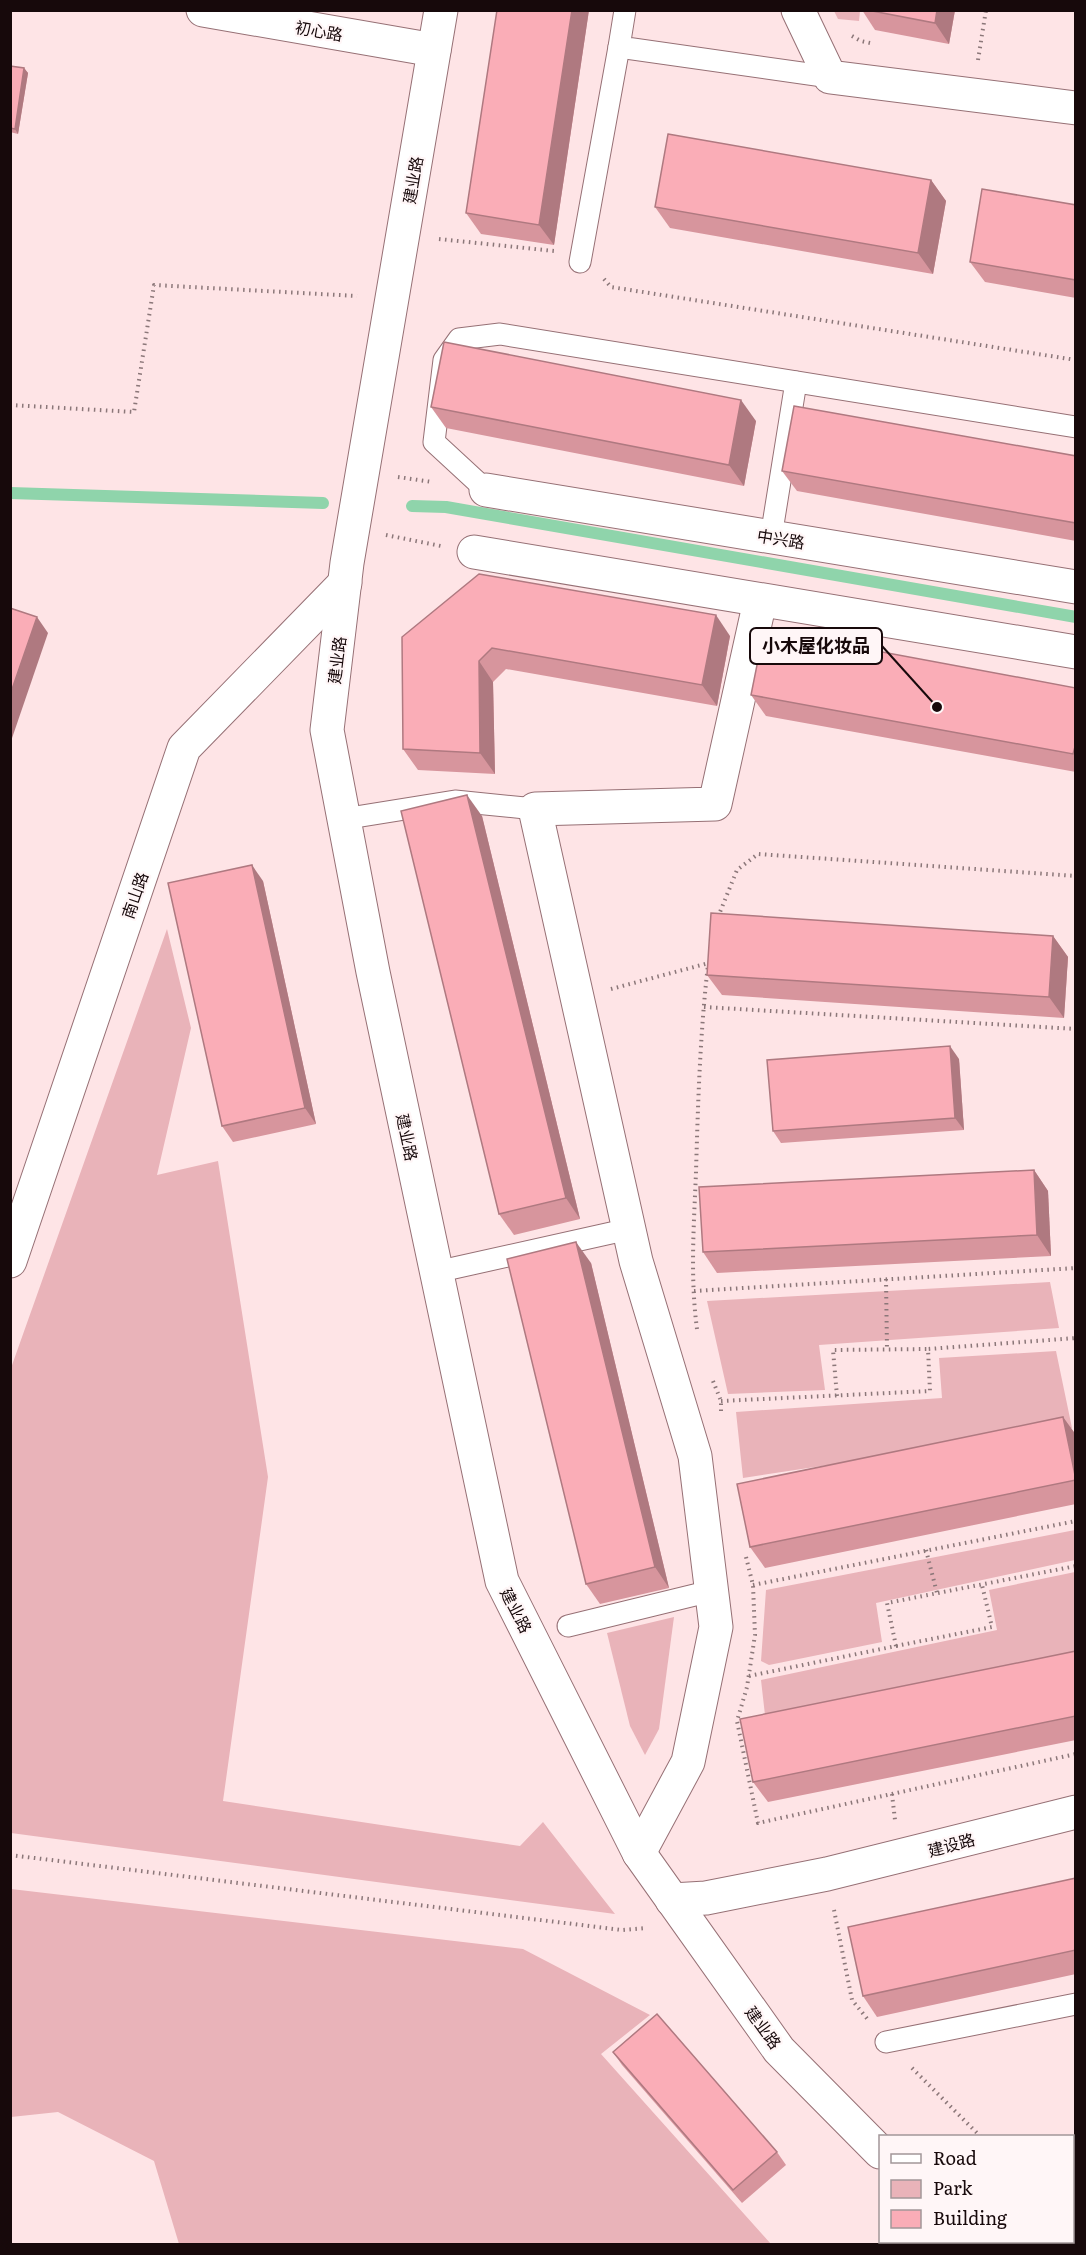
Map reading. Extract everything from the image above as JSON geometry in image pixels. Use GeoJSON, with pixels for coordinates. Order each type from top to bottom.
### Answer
{"type":"FeatureCollection","features":[{"type":"Feature","properties":{"kind":"street","name":"初心路"},"geometry":{"type":"LineString","coordinates":[[203,10],[434,50]]}},
{"type":"Feature","properties":{"kind":"street","name":"建业路"},"geometry":{"type":"LineString","coordinates":[[441,10],[353,529],[327,730],[372,972],[502,1581],[639,1853],[689,1907],[779,2050],[879,2151]]}},
{"type":"Feature","properties":{"kind":"street"},"geometry":{"type":"LineString","coordinates":[[798,10],[830,77],[1076,108]]}},
{"type":"Feature","properties":{"kind":"street","name":"中兴路"},"geometry":{"type":"LineString","coordinates":[[486,490],[1076,587]]}},
{"type":"Feature","properties":{"kind":"street"},"geometry":{"type":"LineString","coordinates":[[474,552],[1076,652]]}},
{"type":"Feature","properties":{"kind":"street","name":"南山路"},"geometry":{"type":"LineString","coordinates":[[10,1261],[184,748],[345,583]]}},
{"type":"Feature","properties":{"kind":"street"},"geometry":{"type":"LineString","coordinates":[[639,1853],[688,1762],[716,1628],[695,1456],[636,1261],[535,809],[715,804],[760,601]]}},
{"type":"Feature","properties":{"kind":"street","name":"建设路"},"geometry":{"type":"LineString","coordinates":[[689,1907],[1076,1812]]}},
{"type":"Feature","properties":{"kind":"lane"},"geometry":{"type":"LineString","coordinates":[[581,258],[625,10]]}},
{"type":"Feature","properties":{"kind":"lane"},"geometry":{"type":"LineString","coordinates":[[619,47],[830,77]]}},
{"type":"Feature","properties":{"kind":"lane"},"geometry":{"type":"LineString","coordinates":[[486,490],[434,441],[444,360],[459,339],[500,334],[1076,427]]}},
{"type":"Feature","properties":{"kind":"lane"},"geometry":{"type":"LineString","coordinates":[[771,537],[796,382]]}},
{"type":"Feature","properties":{"kind":"lane"},"geometry":{"type":"LineString","coordinates":[[344,819],[455,801],[535,809]]}},
{"type":"Feature","properties":{"kind":"lane"},"geometry":{"type":"LineString","coordinates":[[436,1272],[629,1229]]}},
{"type":"Feature","properties":{"kind":"lane"},"geometry":{"type":"LineString","coordinates":[[568,1626],[711,1591]]}},
{"type":"Feature","properties":{"kind":"lane"},"geometry":{"type":"LineString","coordinates":[[886,2042],[1076,2004]]}},
{"type":"Feature","properties":{"kind":"path"},"geometry":{"type":"LineString","coordinates":[[978,60],[986,10]]}},
{"type":"Feature","properties":{"kind":"path"},"geometry":{"type":"LineString","coordinates":[[435,239],[581,258],[611,287],[1076,360]]}},
{"type":"Feature","properties":{"kind":"path"},"geometry":{"type":"LineString","coordinates":[[10,405],[134,412],[154,285],[392,297]]}},
{"type":"Feature","properties":{"kind":"path"},"geometry":{"type":"LineString","coordinates":[[363,472],[486,490]]}},
{"type":"Feature","properties":{"kind":"path"},"geometry":{"type":"LineString","coordinates":[[353,529],[474,552]]}},
{"type":"Feature","properties":{"kind":"path"},"geometry":{"type":"LineString","coordinates":[[717,919],[737,870],[759,854],[1076,876]]}},
{"type":"Feature","properties":{"kind":"path"},"geometry":{"type":"LineString","coordinates":[[606,990],[708,963],[696,1160],[694,1291],[698,1337]]}},
{"type":"Feature","properties":{"kind":"path"},"geometry":{"type":"LineString","coordinates":[[704,1007],[1076,1029]]}},
{"type":"Feature","properties":{"kind":"path"},"geometry":{"type":"LineString","coordinates":[[694,1291],[1076,1268]]}},
{"type":"Feature","properties":{"kind":"path"},"geometry":{"type":"LineString","coordinates":[[885,1279],[886,1349]]}},
{"type":"Feature","properties":{"kind":"path"},"geometry":{"type":"LineString","coordinates":[[837,1396],[833,1350],[928,1349],[1076,1338]]}},
{"type":"Feature","properties":{"kind":"path"},"geometry":{"type":"LineString","coordinates":[[721,1401],[930,1391],[928,1349]]}},
{"type":"Feature","properties":{"kind":"path"},"geometry":{"type":"LineString","coordinates":[[712,1380],[721,1401],[722,1413]]}},
{"type":"Feature","properties":{"kind":"path"},"geometry":{"type":"LineString","coordinates":[[753,1586],[1076,1521]]}},
{"type":"Feature","properties":{"kind":"path"},"geometry":{"type":"LineString","coordinates":[[745,1551],[753,1586],[755,1635],[749,1676],[737,1721],[758,1823],[1076,1754]]}},
{"type":"Feature","properties":{"kind":"path"},"geometry":{"type":"LineString","coordinates":[[926,1551],[938,1593]]}},
{"type":"Feature","properties":{"kind":"path"},"geometry":{"type":"LineString","coordinates":[[896,1646],[887,1603],[1076,1566]]}},
{"type":"Feature","properties":{"kind":"path"},"geometry":{"type":"LineString","coordinates":[[749,1676],[992,1627],[982,1585]]}},
{"type":"Feature","properties":{"kind":"path"},"geometry":{"type":"LineString","coordinates":[[10,1855],[622,1930],[689,1907]]}},
{"type":"Feature","properties":{"kind":"green space"},"geometry":{"type":"Polygon","coordinates":[[[834,11],[860,11],[859,21],[838,19],[834,11]]]}},
{"type":"Feature","properties":{"kind":"green space"},"geometry":{"type":"Polygon","coordinates":[[[167,929],[191,1028],[157,1175],[218,1161],[268,1477],[223,1801],[520,1846],[543,1822],[615,1914],[11,1833],[11,1368],[167,929]]]}},
{"type":"Feature","properties":{"kind":"green space"},"geometry":{"type":"Polygon","coordinates":[[[1050,1282],[1059,1328],[819,1345],[825,1390],[728,1394],[707,1301],[1050,1282]]]}},
{"type":"Feature","properties":{"kind":"green space"},"geometry":{"type":"Polygon","coordinates":[[[1056,1351],[1072,1428],[743,1478],[736,1412],[942,1398],[939,1358],[1056,1351]]]}},
{"type":"Feature","properties":{"kind":"green space"},"geometry":{"type":"Polygon","coordinates":[[[1075,1530],[1075,1560],[876,1603],[882,1642],[769,1665],[761,1661],[766,1590],[1075,1530]]]}},
{"type":"Feature","properties":{"kind":"green space"},"geometry":{"type":"Polygon","coordinates":[[[1075,1572],[1075,1662],[766,1724],[761,1680],[997,1630],[989,1590],[1075,1572]]]}},
{"type":"Feature","properties":{"kind":"green space"},"geometry":{"type":"Polygon","coordinates":[[[674,1617],[659,1729],[645,1755],[630,1726],[607,1633],[674,1617]]]}},
{"type":"Feature","properties":{"kind":"green space"},"geometry":{"type":"Polygon","coordinates":[[[11,1889],[523,1949],[650,2015],[601,2054],[771,2244],[179,2244],[154,2161],[58,2112],[11,2117],[11,1889]]]}},
{"type":"Feature","properties":{"kind":"building"},"geometry":{"type":"Polygon","coordinates":[[[497,10],[572,10],[539,225],[466,213],[497,10]]]}},
{"type":"Feature","properties":{"kind":"building"},"geometry":{"type":"Polygon","coordinates":[[[867,10],[937,10],[935,23],[867,10]]]}},
{"type":"Feature","properties":{"kind":"building"},"geometry":{"type":"Polygon","coordinates":[[[10,66],[24,68],[15,129],[10,128],[10,66]]]}},
{"type":"Feature","properties":{"kind":"building"},"geometry":{"type":"Polygon","coordinates":[[[668,134],[931,180],[918,253],[655,207],[668,134]]]}},
{"type":"Feature","properties":{"kind":"building"},"geometry":{"type":"Polygon","coordinates":[[[982,189],[1076,205],[1076,280],[970,262],[982,189]]]}},
{"type":"Feature","properties":{"kind":"building"},"geometry":{"type":"Polygon","coordinates":[[[444,342],[741,400],[729,465],[431,407],[444,342]]]}},
{"type":"Feature","properties":{"kind":"building"},"geometry":{"type":"Polygon","coordinates":[[[794,406],[1076,456],[1076,523],[782,471],[794,406]]]}},
{"type":"Feature","properties":{"kind":"building"},"geometry":{"type":"Polygon","coordinates":[[[479,574],[716,615],[702,685],[492,648],[479,661],[480,753],[403,749],[402,637],[479,574]]]}},
{"type":"Feature","properties":{"kind":"building"},"geometry":{"type":"Polygon","coordinates":[[[10,608],[37,617],[10,695],[10,608]]]}},
{"type":"Feature","properties":{"kind":"building"},"geometry":{"type":"Polygon","coordinates":[[[764,630],[1076,688],[1076,743],[1073,754],[751,695],[764,630]]]}},
{"type":"Feature","properties":{"kind":"building"},"geometry":{"type":"Polygon","coordinates":[[[467,795],[566,1198],[499,1214],[401,811],[467,795]]]}},
{"type":"Feature","properties":{"kind":"building"},"geometry":{"type":"Polygon","coordinates":[[[252,865],[305,1108],[222,1126],[168,883],[252,865]]]}},
{"type":"Feature","properties":{"kind":"building"},"geometry":{"type":"Polygon","coordinates":[[[711,913],[1053,936],[1049,997],[707,975],[711,913]]]}},
{"type":"Feature","properties":{"kind":"building"},"geometry":{"type":"Polygon","coordinates":[[[950,1046],[955,1118],[773,1131],[767,1060],[950,1046]]]}},
{"type":"Feature","properties":{"kind":"building"},"geometry":{"type":"Polygon","coordinates":[[[1034,1170],[1037,1235],[703,1252],[699,1187],[1034,1170]]]}},
{"type":"Feature","properties":{"kind":"building"},"geometry":{"type":"Polygon","coordinates":[[[576,1242],[655,1567],[586,1584],[507,1259],[576,1242]]]}},
{"type":"Feature","properties":{"kind":"building"},"geometry":{"type":"Polygon","coordinates":[[[1063,1417],[1076,1480],[750,1547],[737,1484],[1063,1417]]]}},
{"type":"Feature","properties":{"kind":"building"},"geometry":{"type":"Polygon","coordinates":[[[1076,1651],[1076,1716],[753,1782],[740,1719],[1076,1651]]]}},
{"type":"Feature","properties":{"kind":"building"},"geometry":{"type":"Polygon","coordinates":[[[1076,1878],[1076,1950],[863,1996],[848,1927],[1076,1878]]]}},
{"type":"Feature","properties":{"kind":"building"},"geometry":{"type":"Polygon","coordinates":[[[657,2014],[777,2152],[733,2190],[613,2052],[657,2014]]]}},
{"type":"Feature","properties":{"kind":"waterway"},"geometry":{"type":"LineString","coordinates":[[10,493],[323,503]]}},
{"type":"Feature","properties":{"kind":"waterway"},"geometry":{"type":"LineString","coordinates":[[412,506],[446,507],[1076,617]]}},
{"type":"Feature","properties":{"kind":"place","name":"小木屋化妆品"},"geometry":{"type":"Point","coordinates":[937,707]}}]}
